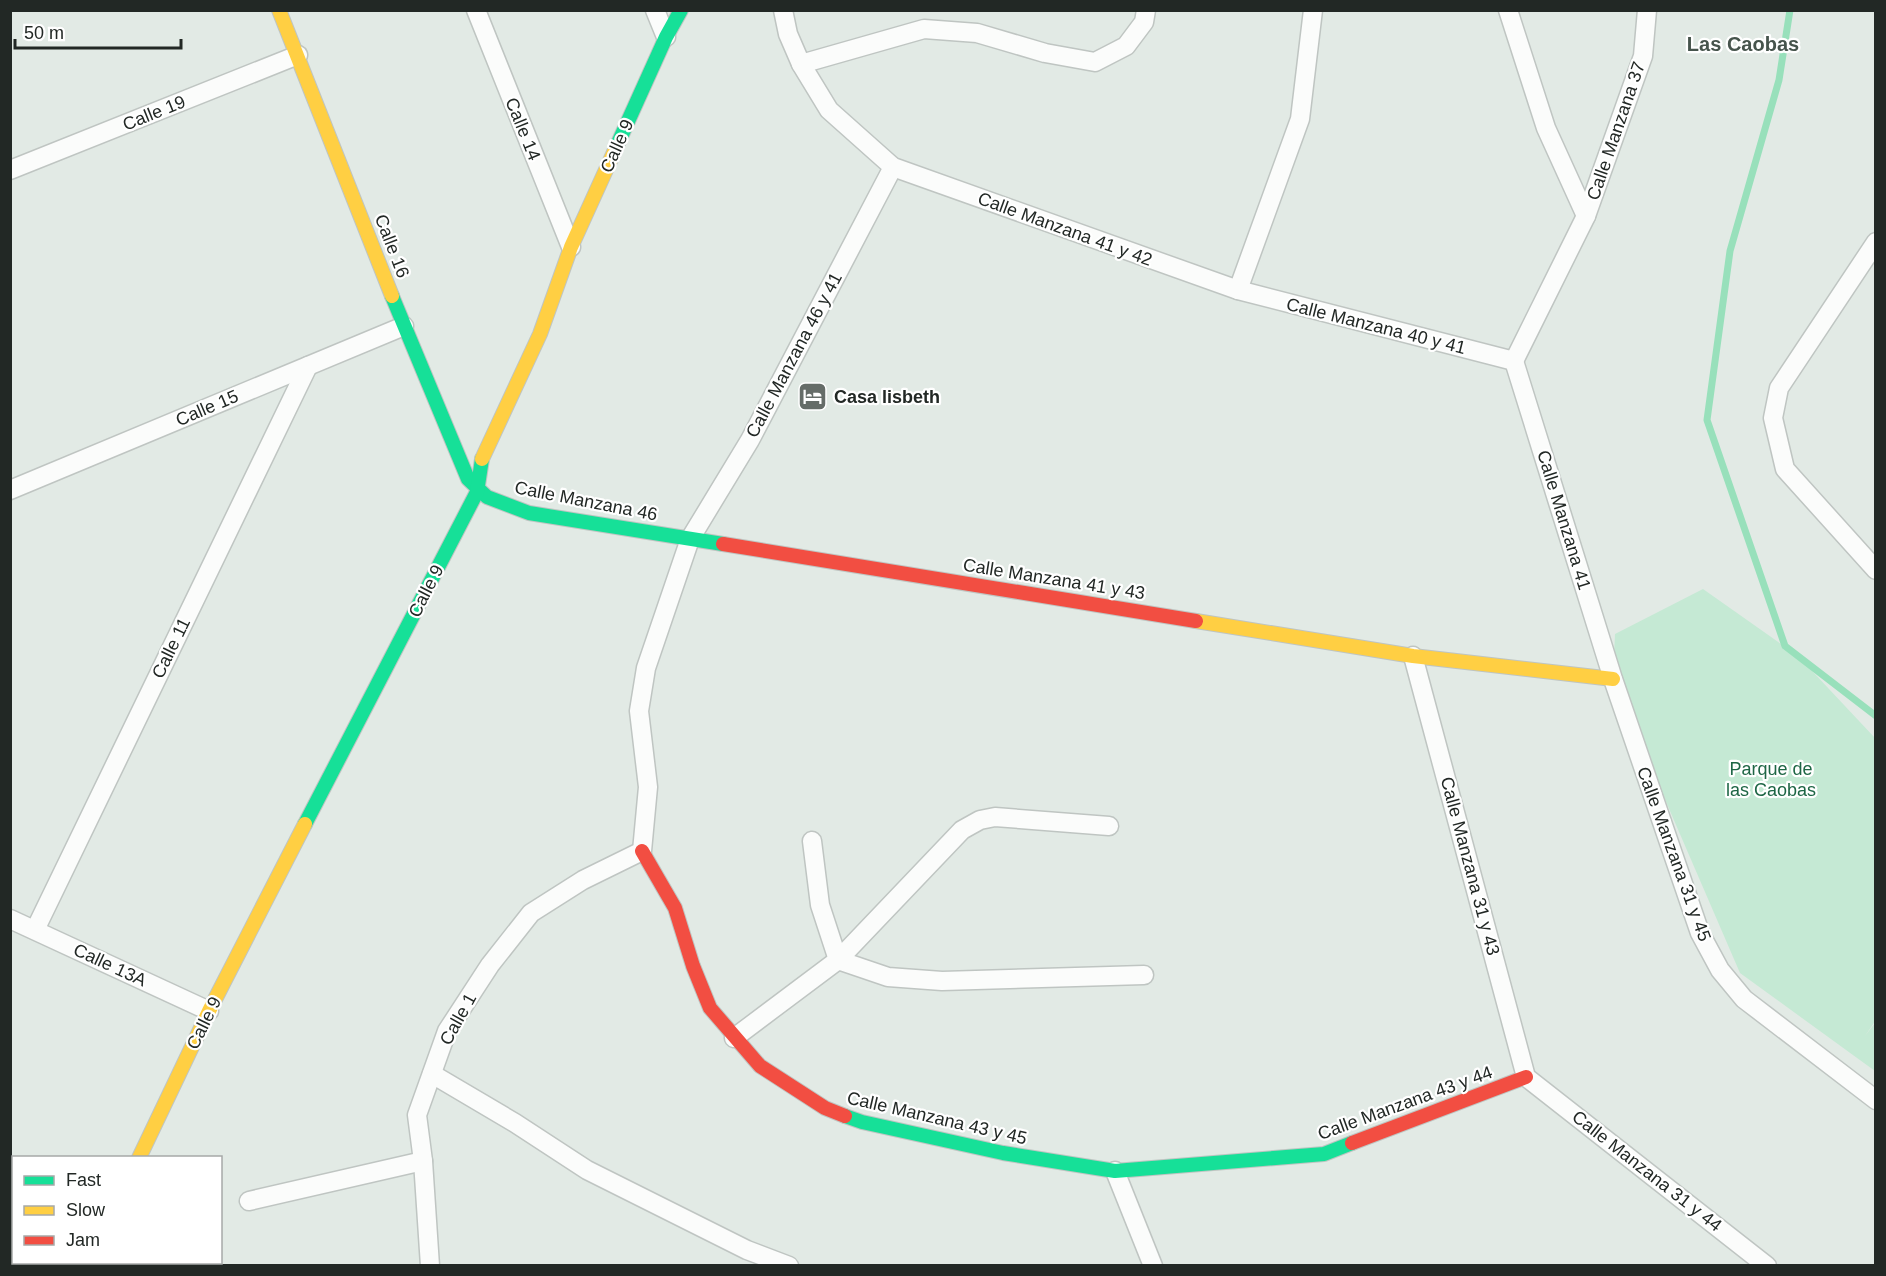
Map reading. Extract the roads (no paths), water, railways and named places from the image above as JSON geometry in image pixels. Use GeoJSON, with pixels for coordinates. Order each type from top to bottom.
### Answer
{"type":"FeatureCollection","features":[{"type":"Feature","properties":{"kind":"street","name":"Calle 16"},"geometry":{"type":"LineString","coordinates":[[279,10],[404,326],[468,479],[477,492]]}},
{"type":"Feature","properties":{"kind":"street","name":"Calle 14"},"geometry":{"type":"LineString","coordinates":[[476,10],[571,247]]}},
{"type":"Feature","properties":{"kind":"street"},"geometry":{"type":"LineString","coordinates":[[656,10],[666,37]]}},
{"type":"Feature","properties":{"kind":"street","name":"Calle 9"},"geometry":{"type":"LineString","coordinates":[[140,1156],[209,1011],[477,492],[481,460],[540,334],[571,247],[666,37],[681,10]]}},
{"type":"Feature","properties":{"kind":"street"},"geometry":{"type":"LineString","coordinates":[[783,10],[788,34],[801,64],[829,110],[893,167]]}},
{"type":"Feature","properties":{"kind":"street"},"geometry":{"type":"LineString","coordinates":[[801,64],[924,29],[977,33],[1044,53],[1095,62],[1126,46],[1144,22],[1146,10]]}},
{"type":"Feature","properties":{"kind":"street"},"geometry":{"type":"LineString","coordinates":[[1238,290],[1300,118],[1313,10]]}},
{"type":"Feature","properties":{"kind":"street"},"geometry":{"type":"LineString","coordinates":[[1508,10],[1546,128],[1586,216]]}},
{"type":"Feature","properties":{"kind":"street","name":"Calle Manzana 37"},"geometry":{"type":"LineString","coordinates":[[1514,361],[1586,216],[1643,56],[1647,10]]}},
{"type":"Feature","properties":{"kind":"street","name":"Calle 19"},"geometry":{"type":"LineString","coordinates":[[10,170],[298,55]]}},
{"type":"Feature","properties":{"kind":"street","name":"Calle Manzana 41 y 42"},"geometry":{"type":"LineString","coordinates":[[893,167],[1238,290]]}},
{"type":"Feature","properties":{"kind":"street","name":"Calle Manzana 46 y 41"},"geometry":{"type":"LineString","coordinates":[[642,851],[648,787],[639,711],[646,668],[658,627],[690,539],[750,440],[893,167]]}},
{"type":"Feature","properties":{"kind":"street"},"geometry":{"type":"LineString","coordinates":[[1875,242],[1779,388],[1773,418],[1785,469],[1875,570]]}},
{"type":"Feature","properties":{"kind":"street","name":"Calle Manzana 40 y 41"},"geometry":{"type":"LineString","coordinates":[[1238,290],[1514,361]]}},
{"type":"Feature","properties":{"kind":"street","name":"Calle 15"},"geometry":{"type":"LineString","coordinates":[[10,490],[404,326]]}},
{"type":"Feature","properties":{"kind":"street","name":"Calle Manzana 41"},"geometry":{"type":"LineString","coordinates":[[1514,361],[1613,679]]}},
{"type":"Feature","properties":{"kind":"street","name":"Calle 11"},"geometry":{"type":"LineString","coordinates":[[35,930],[308,366]]}},
{"type":"Feature","properties":{"kind":"street","name":"Calle Manzana 46"},"geometry":{"type":"LineString","coordinates":[[477,492],[487,498],[529,513],[690,539]]}},
{"type":"Feature","properties":{"kind":"street","name":"Calle Manzana 41 y 43"},"geometry":{"type":"LineString","coordinates":[[690,539],[1413,656],[1613,679]]}},
{"type":"Feature","properties":{"kind":"street","name":"Calle Manzana 31 y 43"},"geometry":{"type":"LineString","coordinates":[[1413,656],[1526,1077]]}},
{"type":"Feature","properties":{"kind":"street","name":"Calle Manzana 31 y 45"},"geometry":{"type":"LineString","coordinates":[[1613,679],[1700,933],[1720,970],[1744,999],[1875,1100]]}},
{"type":"Feature","properties":{"kind":"street"},"geometry":{"type":"LineString","coordinates":[[734,1038],[837,960],[962,831],[980,820],[1009,817],[1109,826]]}},
{"type":"Feature","properties":{"kind":"street"},"geometry":{"type":"LineString","coordinates":[[812,841],[820,905],[837,960]]}},
{"type":"Feature","properties":{"kind":"street","name":"Calle Manzana 43 y 45"},"geometry":{"type":"LineString","coordinates":[[642,851],[675,908],[693,966],[710,1008],[760,1065],[790,1088],[825,1108],[862,1122],[1003,1154],[1115,1171]]}},
{"type":"Feature","properties":{"kind":"street","name":"Calle 1"},"geometry":{"type":"LineString","coordinates":[[430,1266],[423,1161],[417,1115],[447,1031],[490,965],[531,913],[583,880],[642,851]]}},
{"type":"Feature","properties":{"kind":"street","name":"Calle 13A"},"geometry":{"type":"LineString","coordinates":[[10,919],[209,1011]]}},
{"type":"Feature","properties":{"kind":"street"},"geometry":{"type":"LineString","coordinates":[[837,960],[888,977],[942,981],[1144,975]]}},
{"type":"Feature","properties":{"kind":"street"},"geometry":{"type":"LineString","coordinates":[[432,1074],[515,1123],[587,1170],[747,1250],[789,1266]]}},
{"type":"Feature","properties":{"kind":"street","name":"Calle Manzana 43 y 44"},"geometry":{"type":"LineString","coordinates":[[1115,1171],[1324,1154],[1526,1077]]}},
{"type":"Feature","properties":{"kind":"street","name":"Calle Manzana 31 y 44"},"geometry":{"type":"LineString","coordinates":[[1526,1077],[1767,1266]]}},
{"type":"Feature","properties":{"kind":"street"},"geometry":{"type":"LineString","coordinates":[[249,1201],[423,1161]]}},
{"type":"Feature","properties":{"kind":"street"},"geometry":{"type":"LineString","coordinates":[[1115,1171],[1153,1266]]}},
{"type":"Feature","properties":{"kind":"waterway"},"geometry":{"type":"LineString","coordinates":[[1790,10],[1779,80],[1730,251],[1707,420],[1785,646],[1876,716]]}},
{"type":"Feature","properties":{"kind":"place","name":"Casa lisbeth"},"geometry":{"type":"Point","coordinates":[813,397]}},
{"type":"Feature","properties":{"kind":"district","name":"Las Caobas"},"geometry":{"type":"Point","coordinates":[1743,44]}},
{"type":"Feature","properties":{"kind":"park label","name":"Parque de las Caobas"},"geometry":{"type":"Point","coordinates":[1771,779]}}]}
